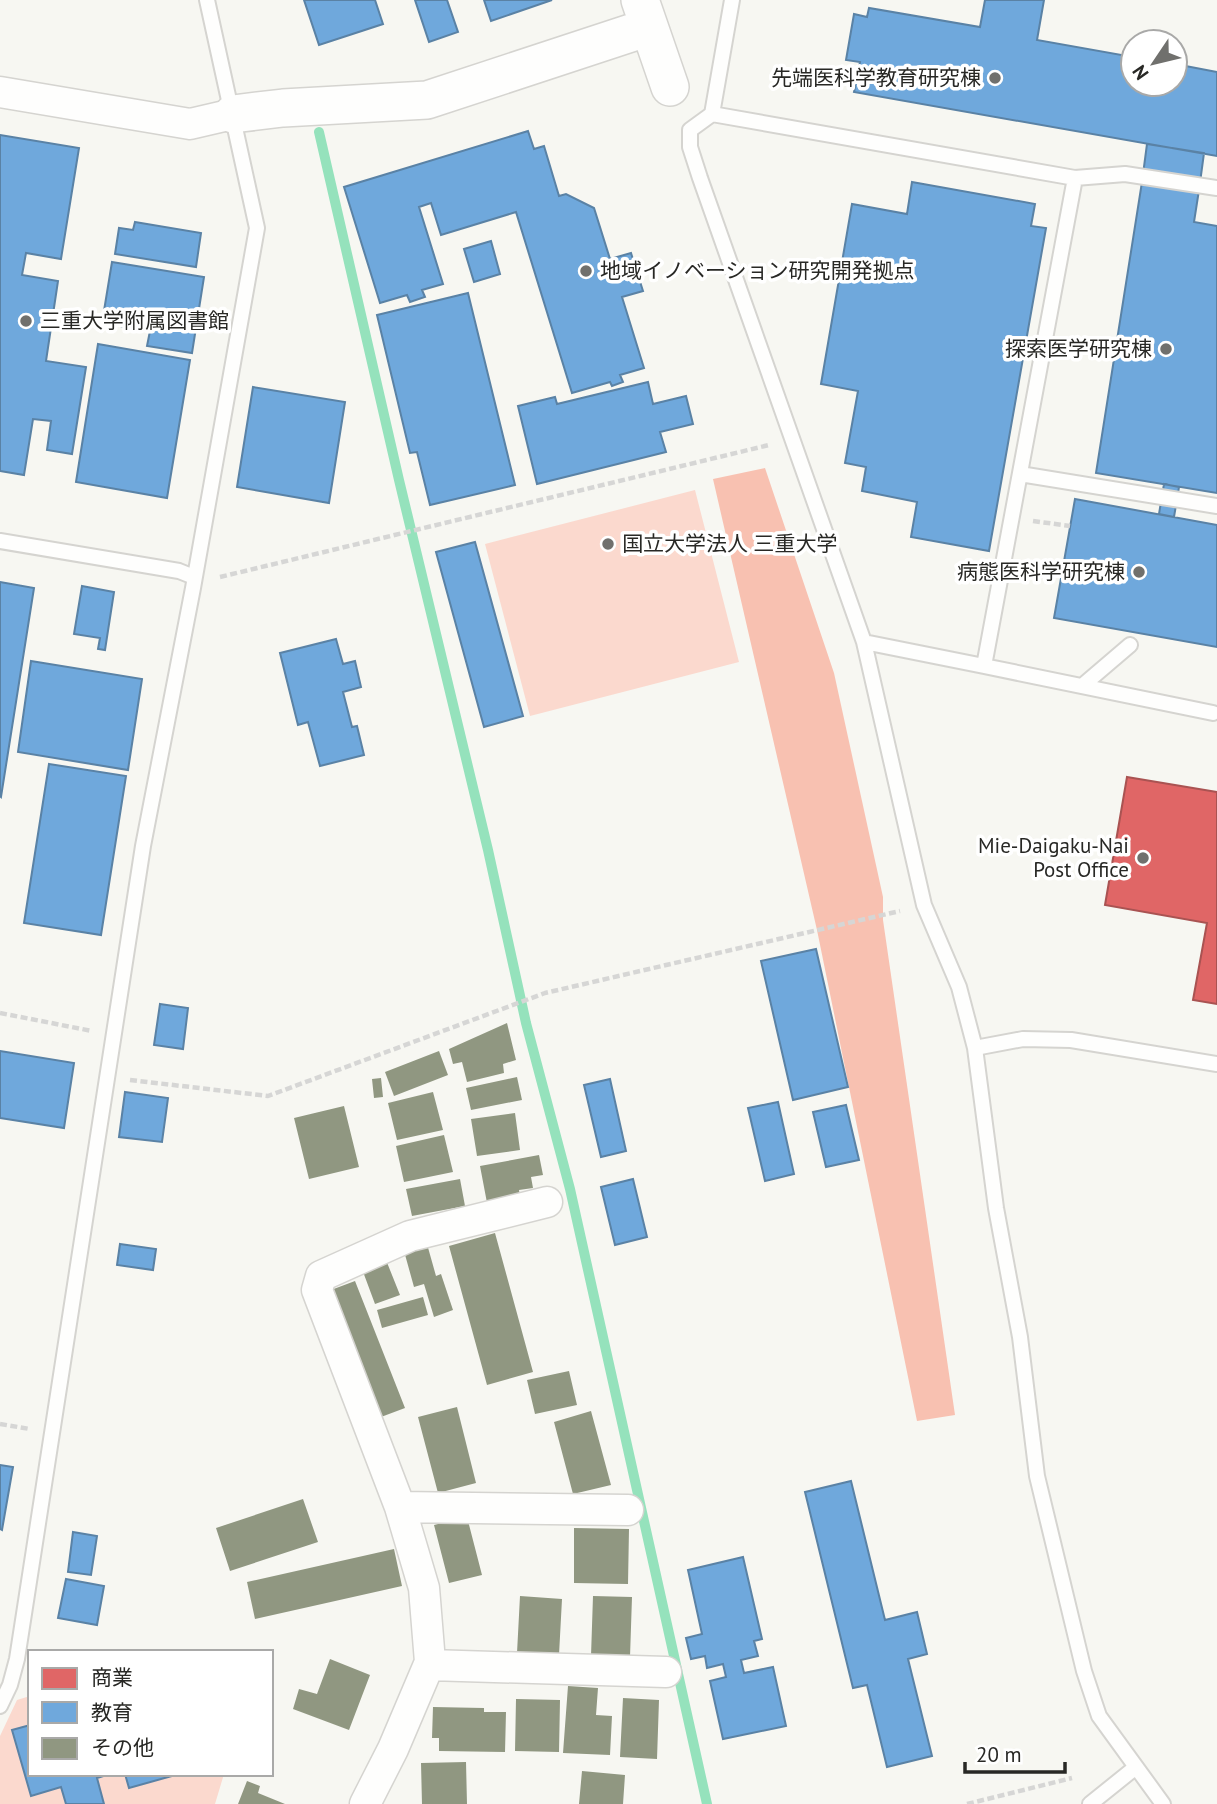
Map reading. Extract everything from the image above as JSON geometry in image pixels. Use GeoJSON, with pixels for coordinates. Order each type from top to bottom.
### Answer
{"type":"FeatureCollection","features":[{"type":"Feature","properties":{"kind":"street"},"geometry":{"type":"LineString","coordinates":[[0,92],[191,124],[233,114],[283,108],[427,100],[644,13],[670,88]]}},
{"type":"Feature","properties":{"kind":"street"},"geometry":{"type":"LineString","coordinates":[[365,1804],[393,1749],[429,1665],[424,1588],[400,1507],[317,1290],[321,1276],[410,1236],[547,1202]]}},
{"type":"Feature","properties":{"kind":"street"},"geometry":{"type":"LineString","coordinates":[[400,1507],[628,1510]]}},
{"type":"Feature","properties":{"kind":"street"},"geometry":{"type":"LineString","coordinates":[[429,1665],[666,1672]]}},
{"type":"Feature","properties":{"kind":"lane"},"geometry":{"type":"LineString","coordinates":[[0,1706],[17,1659],[143,846],[257,228],[207,0]]}},
{"type":"Feature","properties":{"kind":"lane"},"geometry":{"type":"LineString","coordinates":[[732,0],[712,114],[691,130],[690,147],[864,642],[924,905],[959,987],[975,1048],[996,1208],[1020,1337],[1037,1476],[1083,1671],[1099,1716],[1163,1804]]}},
{"type":"Feature","properties":{"kind":"lane"},"geometry":{"type":"LineString","coordinates":[[712,114],[1075,178],[1125,174],[1217,188]]}},
{"type":"Feature","properties":{"kind":"lane"},"geometry":{"type":"LineString","coordinates":[[984,666],[1075,178]]}},
{"type":"Feature","properties":{"kind":"lane"},"geometry":{"type":"LineString","coordinates":[[1020,474],[1217,506]]}},
{"type":"Feature","properties":{"kind":"lane"},"geometry":{"type":"LineString","coordinates":[[0,541],[179,571],[194,577]]}},
{"type":"Feature","properties":{"kind":"lane"},"geometry":{"type":"LineString","coordinates":[[864,642],[1213,713]]}},
{"type":"Feature","properties":{"kind":"lane"},"geometry":{"type":"LineString","coordinates":[[1082,686],[1130,645]]}},
{"type":"Feature","properties":{"kind":"lane"},"geometry":{"type":"LineString","coordinates":[[975,1048],[1023,1039],[1071,1040],[1217,1064]]}},
{"type":"Feature","properties":{"kind":"lane"},"geometry":{"type":"LineString","coordinates":[[1090,1804],[1136,1768]]}},
{"type":"Feature","properties":{"kind":"path"},"geometry":{"type":"LineString","coordinates":[[194,577],[212,579],[411,529],[792,440]]}},
{"type":"Feature","properties":{"kind":"path"},"geometry":{"type":"LineString","coordinates":[[1012,518],[1070,526]]}},
{"type":"Feature","properties":{"kind":"path"},"geometry":{"type":"LineString","coordinates":[[108,1078],[268,1096],[545,993],[924,905]]}},
{"type":"Feature","properties":{"kind":"path"},"geometry":{"type":"LineString","coordinates":[[0,1013],[113,1035]]}},
{"type":"Feature","properties":{"kind":"path"},"geometry":{"type":"LineString","coordinates":[[967,1804],[1072,1778]]}},
{"type":"Feature","properties":{"kind":"shaded area"},"geometry":{"type":"Polygon","coordinates":[[[765,468],[834,673],[883,897],[883,920],[955,1415],[917,1421],[817,930],[713,479],[765,468]]]}},
{"type":"Feature","properties":{"kind":"shaded area"},"geometry":{"type":"Polygon","coordinates":[[[695,490],[739,662],[530,716],[485,544],[695,490]]]}},
{"type":"Feature","properties":{"kind":"shaded area"},"geometry":{"type":"Polygon","coordinates":[[[28,1697],[28,1776],[223,1776],[215,1804],[0,1804],[0,1736],[17,1700],[28,1697]]]}},
{"type":"Feature","properties":{"kind":"building: 商業"},"geometry":{"type":"Polygon","coordinates":[[[1127,777],[1217,792],[1217,1004],[1193,1000],[1207,923],[1105,905],[1127,777]]]}},
{"type":"Feature","properties":{"kind":"building: 教育"},"geometry":{"type":"Polygon","coordinates":[[[304,0],[375,0],[383,24],[319,45],[304,0]]]}},
{"type":"Feature","properties":{"kind":"building: 教育"},"geometry":{"type":"Polygon","coordinates":[[[415,0],[447,0],[458,32],[429,42],[415,0]]]}},
{"type":"Feature","properties":{"kind":"building: 教育"},"geometry":{"type":"Polygon","coordinates":[[[484,0],[552,0],[491,21],[484,0]]]}},
{"type":"Feature","properties":{"kind":"building: 教育","name":"先端医科学教育研究棟"},"geometry":{"type":"Polygon","coordinates":[[[985,0],[1044,0],[1037,40],[1119,55],[1119,98],[1189,98],[1189,67],[1217,72],[1217,156],[854,92],[860,62],[846,60],[854,14],[867,17],[869,8],[980,27],[985,0]]]}},
{"type":"Feature","properties":{"kind":"building: 教育","name":"地域イノベーション研究開発拠点"},"geometry":{"type":"Polygon","coordinates":[[[528,131],[534,149],[544,146],[559,196],[566,194],[594,208],[610,259],[631,253],[643,291],[622,297],[644,368],[620,375],[623,382],[612,386],[610,382],[572,393],[516,212],[441,235],[431,203],[419,207],[443,284],[422,290],[425,297],[410,302],[407,295],[380,303],[344,187],[528,131]]]}},
{"type":"Feature","properties":{"kind":"building: 教育","name":"三重大学附属図書館"},"geometry":{"type":"Polygon","coordinates":[[[0,135],[79,148],[61,259],[26,253],[22,275],[58,281],[46,361],[86,367],[72,454],[47,450],[51,421],[33,419],[24,475],[0,471],[0,135]]]}},
{"type":"Feature","properties":{"kind":"building: 教育"},"geometry":{"type":"Polygon","coordinates":[[[1147,144],[1204,153],[1199,190],[1142,182],[1147,144]]]}},
{"type":"Feature","properties":{"kind":"building: 教育"},"geometry":{"type":"Polygon","coordinates":[[[912,182],[1035,204],[1031,226],[1046,228],[989,551],[911,537],[917,502],[862,491],[866,467],[845,463],[858,391],[821,384],[852,204],[907,214],[912,182]]]}},
{"type":"Feature","properties":{"kind":"building: 教育","name":"探索医学研究棟"},"geometry":{"type":"Polygon","coordinates":[[[1142,182],[1199,190],[1194,222],[1217,226],[1217,493],[1096,473],[1142,182]]]}},
{"type":"Feature","properties":{"kind":"building: 教育"},"geometry":{"type":"Polygon","coordinates":[[[135,222],[201,233],[196,267],[115,254],[119,228],[133,230],[135,222]]]}},
{"type":"Feature","properties":{"kind":"building: 教育"},"geometry":{"type":"Polygon","coordinates":[[[491,241],[500,274],[474,282],[464,249],[491,241]]]}},
{"type":"Feature","properties":{"kind":"building: 教育"},"geometry":{"type":"Polygon","coordinates":[[[112,262],[204,277],[192,353],[147,346],[150,331],[102,323],[112,262]]]}},
{"type":"Feature","properties":{"kind":"building: 教育"},"geometry":{"type":"Polygon","coordinates":[[[468,293],[515,485],[430,505],[417,452],[410,453],[377,315],[468,293]]]}},
{"type":"Feature","properties":{"kind":"building: 教育"},"geometry":{"type":"Polygon","coordinates":[[[98,344],[190,360],[167,498],[76,482],[98,344]]]}},
{"type":"Feature","properties":{"kind":"building: 教育"},"geometry":{"type":"Polygon","coordinates":[[[648,382],[653,404],[686,396],[693,424],[660,432],[666,452],[537,484],[518,406],[555,397],[557,404],[648,382]]]}},
{"type":"Feature","properties":{"kind":"building: 教育"},"geometry":{"type":"Polygon","coordinates":[[[253,387],[345,402],[329,503],[237,487],[253,387]]]}},
{"type":"Feature","properties":{"kind":"building: 教育"},"geometry":{"type":"Polygon","coordinates":[[[1164,484],[1179,487],[1174,517],[1159,514],[1164,484]]]}},
{"type":"Feature","properties":{"kind":"building: 教育","name":"病態医科学研究棟"},"geometry":{"type":"Polygon","coordinates":[[[1075,499],[1217,525],[1217,647],[1054,618],[1075,499]]]}},
{"type":"Feature","properties":{"kind":"building: 教育"},"geometry":{"type":"Polygon","coordinates":[[[475,542],[523,716],[484,727],[436,552],[475,542]]]}},
{"type":"Feature","properties":{"kind":"building: 教育"},"geometry":{"type":"Polygon","coordinates":[[[0,582],[34,588],[1,797],[0,796],[0,582]]]}},
{"type":"Feature","properties":{"kind":"building: 教育"},"geometry":{"type":"Polygon","coordinates":[[[82,586],[114,592],[105,650],[98,649],[100,638],[74,634],[82,586]]]}},
{"type":"Feature","properties":{"kind":"building: 教育"},"geometry":{"type":"Polygon","coordinates":[[[336,639],[343,664],[355,661],[361,687],[343,692],[352,727],[357,726],[364,755],[320,766],[308,722],[298,725],[280,653],[336,639]]]}},
{"type":"Feature","properties":{"kind":"building: 教育"},"geometry":{"type":"Polygon","coordinates":[[[31,661],[142,679],[128,770],[18,752],[31,661]]]}},
{"type":"Feature","properties":{"kind":"building: 教育"},"geometry":{"type":"Polygon","coordinates":[[[49,764],[126,776],[101,935],[24,923],[49,764]]]}},
{"type":"Feature","properties":{"kind":"building: 教育"},"geometry":{"type":"Polygon","coordinates":[[[816,949],[848,1087],[793,1100],[761,961],[816,949]]]}},
{"type":"Feature","properties":{"kind":"building: 教育"},"geometry":{"type":"Polygon","coordinates":[[[160,1004],[188,1008],[183,1049],[154,1045],[160,1004]]]}},
{"type":"Feature","properties":{"kind":"building: 教育"},"geometry":{"type":"Polygon","coordinates":[[[0,1051],[74,1063],[64,1128],[0,1118],[0,1051]]]}},
{"type":"Feature","properties":{"kind":"building: 教育"},"geometry":{"type":"Polygon","coordinates":[[[610,1079],[626,1151],[601,1157],[584,1085],[610,1079]]]}},
{"type":"Feature","properties":{"kind":"building: 教育"},"geometry":{"type":"Polygon","coordinates":[[[125,1092],[168,1098],[162,1142],[119,1137],[125,1092]]]}},
{"type":"Feature","properties":{"kind":"building: 教育"},"geometry":{"type":"Polygon","coordinates":[[[778,1102],[794,1174],[765,1181],[748,1108],[778,1102]]]}},
{"type":"Feature","properties":{"kind":"building: 教育"},"geometry":{"type":"Polygon","coordinates":[[[846,1105],[859,1160],[826,1167],[813,1112],[846,1105]]]}},
{"type":"Feature","properties":{"kind":"building: 教育"},"geometry":{"type":"Polygon","coordinates":[[[633,1179],[647,1237],[615,1245],[601,1187],[633,1179]]]}},
{"type":"Feature","properties":{"kind":"building: 教育"},"geometry":{"type":"Polygon","coordinates":[[[120,1244],[156,1249],[153,1270],[117,1265],[120,1244]]]}},
{"type":"Feature","properties":{"kind":"building: 教育"},"geometry":{"type":"Polygon","coordinates":[[[0,1465],[13,1467],[2,1530],[0,1529],[0,1465]]]}},
{"type":"Feature","properties":{"kind":"building: 教育"},"geometry":{"type":"Polygon","coordinates":[[[851,1481],[885,1620],[917,1612],[927,1654],[908,1659],[932,1756],[887,1767],[867,1685],[853,1688],[805,1492],[851,1481]]]}},
{"type":"Feature","properties":{"kind":"building: 教育"},"geometry":{"type":"Polygon","coordinates":[[[73,1532],[97,1536],[91,1575],[68,1572],[73,1532]]]}},
{"type":"Feature","properties":{"kind":"building: 教育"},"geometry":{"type":"Polygon","coordinates":[[[743,1557],[762,1639],[754,1641],[758,1656],[741,1660],[744,1673],[773,1667],[786,1726],[723,1739],[710,1681],[726,1677],[723,1664],[707,1668],[705,1656],[691,1659],[686,1638],[702,1634],[688,1570],[743,1557]]]}},
{"type":"Feature","properties":{"kind":"building: 教育"},"geometry":{"type":"Polygon","coordinates":[[[66,1579],[104,1586],[97,1625],[58,1618],[66,1579]]]}},
{"type":"Feature","properties":{"kind":"building: 教育"},"geometry":{"type":"Polygon","coordinates":[[[28,1726],[28,1776],[104,1776],[97,1778],[104,1804],[66,1804],[61,1787],[31,1796],[12,1730],[28,1726]]]}},
{"type":"Feature","properties":{"kind":"building: 教育"},"geometry":{"type":"Polygon","coordinates":[[[126,1776],[172,1776],[129,1788],[126,1776]]]}},
{"type":"Feature","properties":{"kind":"building: その他"},"geometry":{"type":"Polygon","coordinates":[[[507,1023],[516,1060],[503,1064],[504,1073],[467,1082],[462,1062],[453,1064],[449,1049],[507,1023]]]}},
{"type":"Feature","properties":{"kind":"building: その他"},"geometry":{"type":"Polygon","coordinates":[[[439,1051],[448,1075],[394,1096],[385,1072],[439,1051]]]}},
{"type":"Feature","properties":{"kind":"building: その他"},"geometry":{"type":"Polygon","coordinates":[[[517,1077],[522,1100],[471,1110],[466,1088],[517,1077]]]}},
{"type":"Feature","properties":{"kind":"building: その他"},"geometry":{"type":"Polygon","coordinates":[[[381,1078],[383,1097],[374,1098],[372,1079],[381,1078]]]}},
{"type":"Feature","properties":{"kind":"building: その他"},"geometry":{"type":"Polygon","coordinates":[[[433,1092],[443,1130],[397,1140],[388,1103],[433,1092]]]}},
{"type":"Feature","properties":{"kind":"building: その他"},"geometry":{"type":"Polygon","coordinates":[[[344,1106],[359,1167],[309,1179],[294,1118],[344,1106]]]}},
{"type":"Feature","properties":{"kind":"building: その他"},"geometry":{"type":"Polygon","coordinates":[[[515,1113],[520,1150],[477,1156],[471,1119],[515,1113]]]}},
{"type":"Feature","properties":{"kind":"building: その他"},"geometry":{"type":"Polygon","coordinates":[[[444,1135],[453,1172],[404,1182],[396,1146],[444,1135]]]}},
{"type":"Feature","properties":{"kind":"building: その他"},"geometry":{"type":"Polygon","coordinates":[[[539,1155],[543,1175],[531,1177],[533,1188],[519,1190],[521,1202],[488,1208],[480,1166],[539,1155]]]}},
{"type":"Feature","properties":{"kind":"building: その他"},"geometry":{"type":"Polygon","coordinates":[[[460,1179],[465,1206],[412,1216],[406,1189],[460,1179]]]}},
{"type":"Feature","properties":{"kind":"building: その他"},"geometry":{"type":"Polygon","coordinates":[[[495,1233],[533,1372],[487,1385],[449,1246],[495,1233]]]}},
{"type":"Feature","properties":{"kind":"building: その他"},"geometry":{"type":"Polygon","coordinates":[[[427,1244],[436,1276],[441,1274],[453,1310],[434,1317],[424,1284],[414,1287],[404,1251],[427,1244]]]}},
{"type":"Feature","properties":{"kind":"building: その他"},"geometry":{"type":"Polygon","coordinates":[[[386,1260],[400,1295],[375,1304],[362,1269],[386,1260]]]}},
{"type":"Feature","properties":{"kind":"building: その他"},"geometry":{"type":"Polygon","coordinates":[[[355,1281],[405,1408],[381,1417],[331,1290],[355,1281]]]}},
{"type":"Feature","properties":{"kind":"building: その他"},"geometry":{"type":"Polygon","coordinates":[[[423,1297],[428,1315],[382,1328],[377,1310],[423,1297]]]}},
{"type":"Feature","properties":{"kind":"building: その他"},"geometry":{"type":"Polygon","coordinates":[[[569,1371],[577,1405],[535,1414],[527,1380],[569,1371]]]}},
{"type":"Feature","properties":{"kind":"building: その他"},"geometry":{"type":"Polygon","coordinates":[[[457,1407],[476,1483],[438,1493],[418,1417],[457,1407]]]}},
{"type":"Feature","properties":{"kind":"building: その他"},"geometry":{"type":"Polygon","coordinates":[[[591,1411],[611,1485],[573,1494],[554,1422],[591,1411]]]}},
{"type":"Feature","properties":{"kind":"building: その他"},"geometry":{"type":"Polygon","coordinates":[[[303,1499],[318,1542],[230,1571],[216,1528],[303,1499]]]}},
{"type":"Feature","properties":{"kind":"building: その他"},"geometry":{"type":"Polygon","coordinates":[[[467,1517],[482,1575],[449,1583],[434,1525],[467,1517]]]}},
{"type":"Feature","properties":{"kind":"building: その他"},"geometry":{"type":"Polygon","coordinates":[[[574,1528],[629,1529],[628,1584],[574,1583],[574,1528]]]}},
{"type":"Feature","properties":{"kind":"building: その他"},"geometry":{"type":"Polygon","coordinates":[[[394,1549],[402,1586],[255,1619],[247,1582],[394,1549]]]}},
{"type":"Feature","properties":{"kind":"building: その他"},"geometry":{"type":"Polygon","coordinates":[[[520,1596],[562,1599],[559,1655],[517,1653],[520,1596]]]}},
{"type":"Feature","properties":{"kind":"building: その他"},"geometry":{"type":"Polygon","coordinates":[[[593,1596],[632,1597],[630,1657],[591,1656],[593,1596]]]}},
{"type":"Feature","properties":{"kind":"building: その他"},"geometry":{"type":"Polygon","coordinates":[[[330,1659],[370,1675],[349,1730],[293,1709],[299,1689],[317,1694],[330,1659]]]}},
{"type":"Feature","properties":{"kind":"building: その他"},"geometry":{"type":"Polygon","coordinates":[[[568,1686],[598,1688],[596,1715],[612,1716],[610,1755],[563,1753],[568,1686]]]}},
{"type":"Feature","properties":{"kind":"building: その他"},"geometry":{"type":"Polygon","coordinates":[[[623,1698],[659,1700],[657,1759],[620,1757],[623,1698]]]}},
{"type":"Feature","properties":{"kind":"building: その他"},"geometry":{"type":"Polygon","coordinates":[[[516,1699],[560,1700],[559,1752],[515,1751],[516,1699]]]}},
{"type":"Feature","properties":{"kind":"building: その他"},"geometry":{"type":"Polygon","coordinates":[[[433,1707],[484,1708],[484,1712],[506,1712],[505,1752],[439,1751],[439,1738],[432,1738],[433,1707]]]}},
{"type":"Feature","properties":{"kind":"building: その他"},"geometry":{"type":"Polygon","coordinates":[[[466,1762],[467,1804],[422,1804],[421,1763],[466,1762]]]}},
{"type":"Feature","properties":{"kind":"building: その他"},"geometry":{"type":"Polygon","coordinates":[[[582,1771],[625,1775],[623,1804],[579,1804],[582,1771]]]}},
{"type":"Feature","properties":{"kind":"building: その他"},"geometry":{"type":"Polygon","coordinates":[[[247,1781],[260,1786],[258,1793],[285,1804],[238,1804],[247,1781]]]}},
{"type":"Feature","properties":{"kind":"waterway"},"geometry":{"type":"LineString","coordinates":[[319,132],[488,850],[526,1023],[570,1189],[707,1804]]}},
{"type":"Feature","properties":{"kind":"place","name":"先端医科学教育研究棟"},"geometry":{"type":"Point","coordinates":[995,78]}},
{"type":"Feature","properties":{"kind":"place","name":"地域イノベーション研究開発拠点"},"geometry":{"type":"Point","coordinates":[586,271]}},
{"type":"Feature","properties":{"kind":"place","name":"三重大学附属図書館"},"geometry":{"type":"Point","coordinates":[26,321]}},
{"type":"Feature","properties":{"kind":"place","name":"探索医学研究棟"},"geometry":{"type":"Point","coordinates":[1166,349]}},
{"type":"Feature","properties":{"kind":"place","name":"国立大学法人 三重大学"},"geometry":{"type":"Point","coordinates":[608,544]}},
{"type":"Feature","properties":{"kind":"place","name":"病態医科学研究棟"},"geometry":{"type":"Point","coordinates":[1139,572]}},
{"type":"Feature","properties":{"kind":"place","name":"Mie-Daigaku-Nai Post Office"},"geometry":{"type":"Point","coordinates":[1143,858]}}]}
